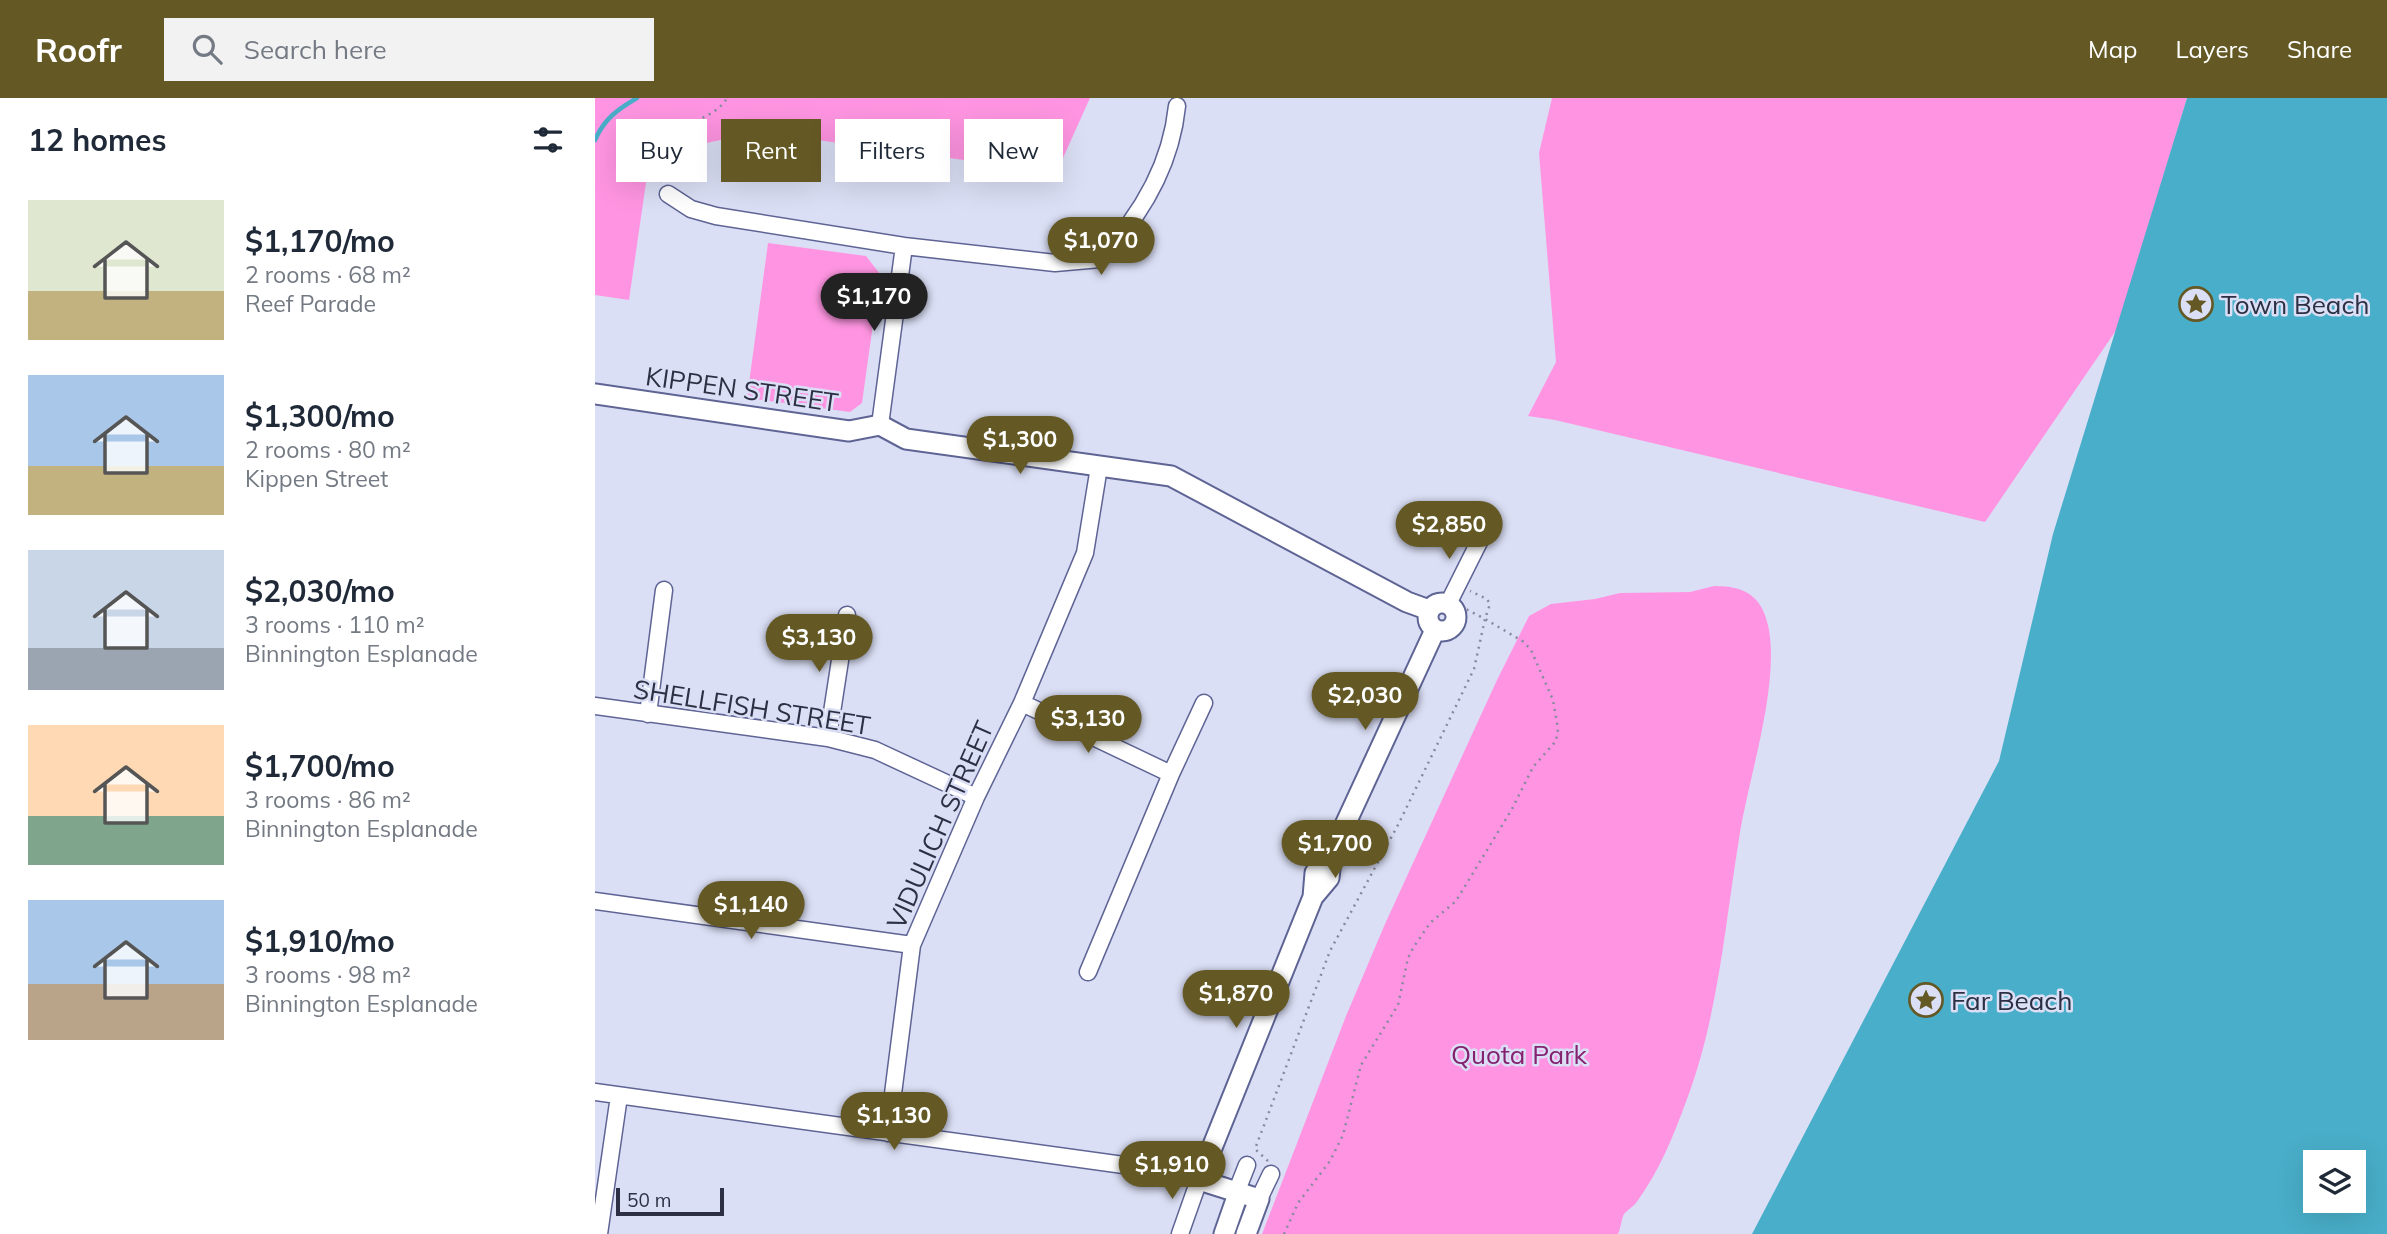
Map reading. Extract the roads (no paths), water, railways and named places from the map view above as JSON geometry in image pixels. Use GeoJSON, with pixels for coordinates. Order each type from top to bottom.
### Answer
{"type":"FeatureCollection","features":[{"type":"Feature","properties":{"kind":"street"},"geometry":{"type":"LineString","coordinates":[[668,194],[691,209],[716,216],[904,246],[1055,263],[1100,258],[1129,229],[1166,157],[1173,139],[1177,106]]}},
{"type":"Feature","properties":{"kind":"street"},"geometry":{"type":"LineString","coordinates":[[904,246],[880,425],[906,439],[1171,476],[1407,602],[1442,605]]}},
{"type":"Feature","properties":{"kind":"street","name":"KIPPEN STREET"},"geometry":{"type":"LineString","coordinates":[[595,394],[849,431],[880,425]]}},
{"type":"Feature","properties":{"kind":"street","name":"VIDULICH STREET"},"geometry":{"type":"LineString","coordinates":[[888,1133],[912,945],[976,797],[1022,704],[1085,553],[1100,467]]}},
{"type":"Feature","properties":{"kind":"street"},"geometry":{"type":"LineString","coordinates":[[1180,1234],[1199,1180],[1313,897],[1329,878],[1332,853],[1434,630],[1428,621],[1458,585],[1484,532]]}},
{"type":"Feature","properties":{"kind":"street"},"geometry":{"type":"LineString","coordinates":[[648,713],[664,590]]}},
{"type":"Feature","properties":{"kind":"street"},"geometry":{"type":"LineString","coordinates":[[828,738],[846,615]]}},
{"type":"Feature","properties":{"kind":"street"},"geometry":{"type":"LineString","coordinates":[[1088,972],[1204,702]]}},
{"type":"Feature","properties":{"kind":"street"},"geometry":{"type":"LineString","coordinates":[[1022,704],[1171,774]]}},
{"type":"Feature","properties":{"kind":"street","name":"SHELLFISH STREET"},"geometry":{"type":"LineString","coordinates":[[595,706],[828,738],[875,750],[976,797]]}},
{"type":"Feature","properties":{"kind":"street"},"geometry":{"type":"LineString","coordinates":[[595,901],[912,945]]}},
{"type":"Feature","properties":{"kind":"street"},"geometry":{"type":"LineString","coordinates":[[595,1093],[1158,1169],[1259,1199]]}},
{"type":"Feature","properties":{"kind":"street"},"geometry":{"type":"LineString","coordinates":[[599,1234],[619,1096]]}},
{"type":"Feature","properties":{"kind":"street"},"geometry":{"type":"LineString","coordinates":[[1224,1234],[1247,1165]]}},
{"type":"Feature","properties":{"kind":"street"},"geometry":{"type":"LineString","coordinates":[[1245,1234],[1273,1170]]}},
{"type":"Feature","properties":{"kind":"water"},"geometry":{"type":"Polygon","coordinates":[[[2187,98],[2387,98],[2387,1234],[1752,1234],[1999,761],[2053,534],[2187,98]]]}},
{"type":"Feature","properties":{"kind":"waterway"},"geometry":{"type":"LineString","coordinates":[[595,140],[612,115],[637,98]]}},
{"type":"Feature","properties":{"kind":"place","name":"Town Beach"},"geometry":{"type":"Point","coordinates":[2196,304]}},
{"type":"Feature","properties":{"kind":"place","name":"Far Beach"},"geometry":{"type":"Point","coordinates":[1926,1000]}},
{"type":"Feature","properties":{"kind":"park label","name":"Quota Park"},"geometry":{"type":"Point","coordinates":[1519,1054]}}]}
